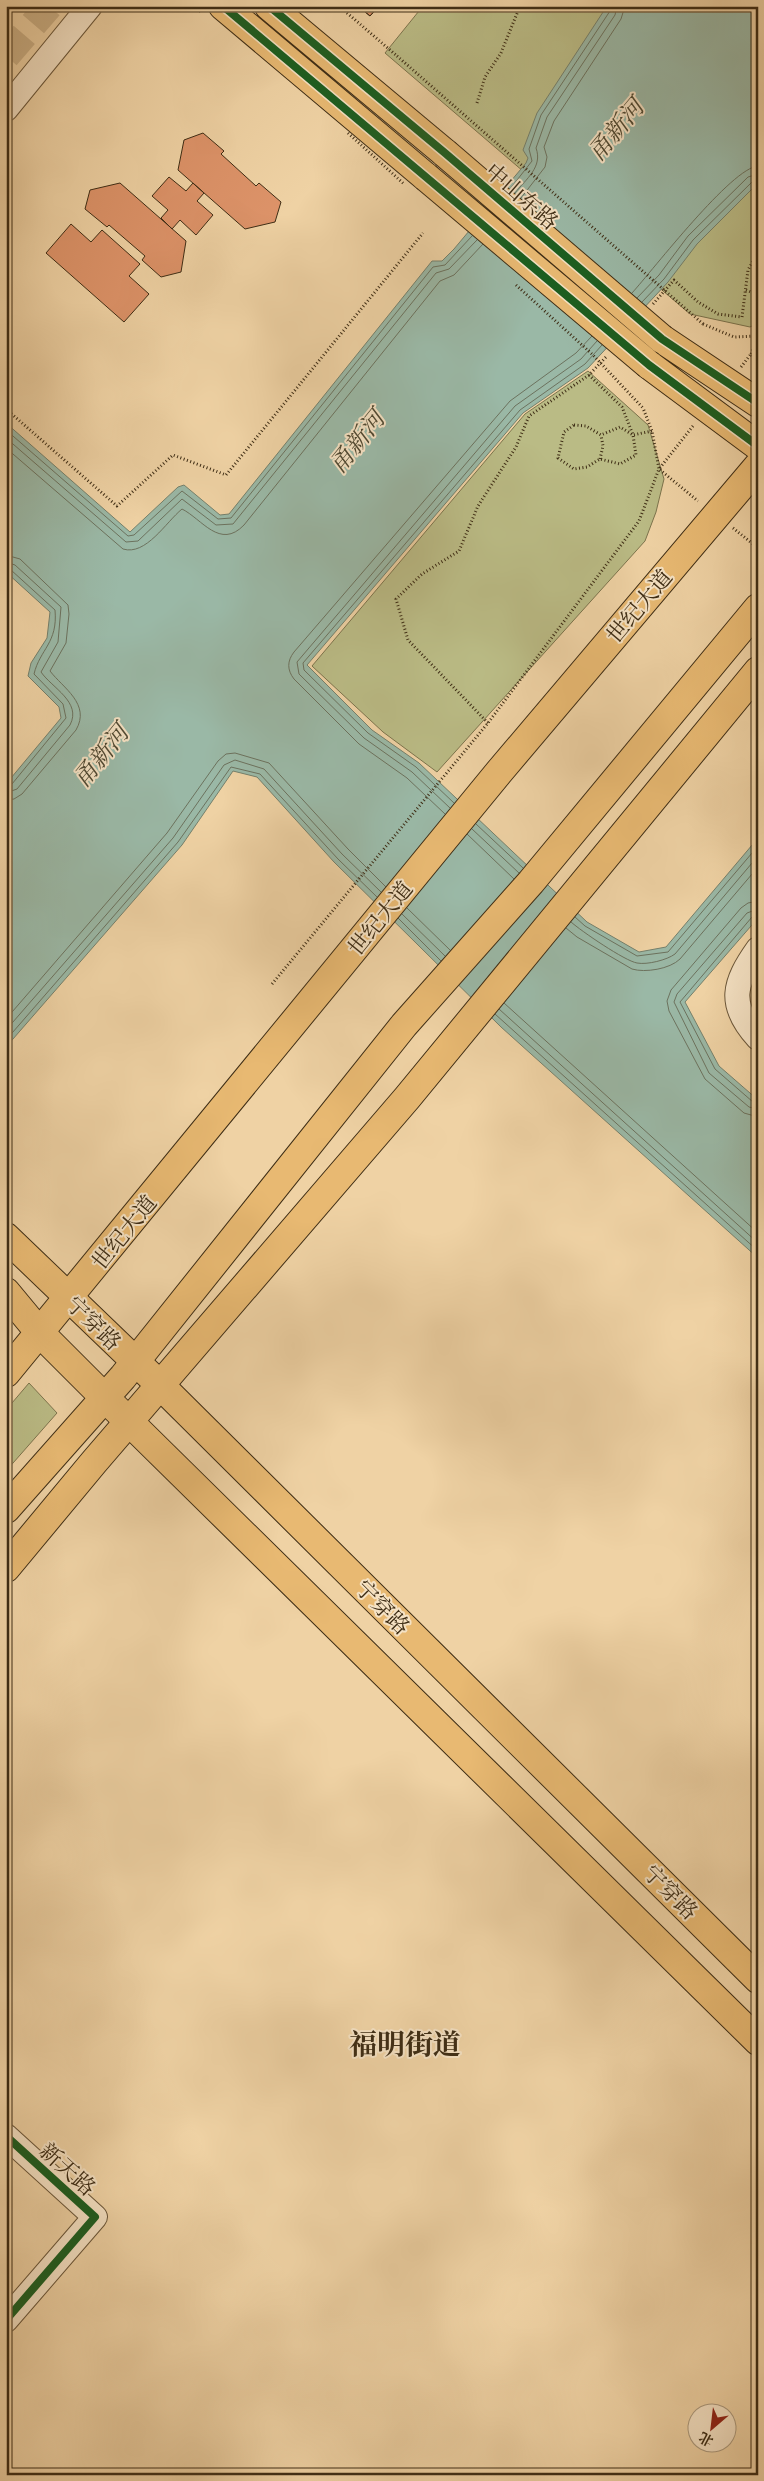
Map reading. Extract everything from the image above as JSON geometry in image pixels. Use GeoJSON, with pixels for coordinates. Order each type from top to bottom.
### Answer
{"type":"FeatureCollection","features":[{"type":"Feature","properties":{"kind":"main road","name":"中山东路"},"geometry":{"type":"LineString","coordinates":[[223,6],[649,365],[758,446]]}},
{"type":"Feature","properties":{"kind":"main road","name":"中山东路"},"geometry":{"type":"LineString","coordinates":[[269,6],[445,153],[662,339],[758,404]]}},
{"type":"Feature","properties":{"kind":"main road","name":"世纪大道"},"geometry":{"type":"LineString","coordinates":[[6,1373],[459,822],[758,466]]}},
{"type":"Feature","properties":{"kind":"main road"},"geometry":{"type":"LineString","coordinates":[[6,1509],[104,1398],[404,1025],[531,882],[758,608]]}},
{"type":"Feature","properties":{"kind":"main road"},"geometry":{"type":"LineString","coordinates":[[6,1568],[128,1422],[407,1098],[559,910],[758,671]]}},
{"type":"Feature","properties":{"kind":"main road","name":"宁穿路"},"geometry":{"type":"LineString","coordinates":[[6,1237],[160,1385],[758,1979]]}},
{"type":"Feature","properties":{"kind":"main road"},"geometry":{"type":"LineString","coordinates":[[6,1292],[40,1333],[128,1422],[758,2041]]}},
{"type":"Feature","properties":{"kind":"street"},"geometry":{"type":"LineString","coordinates":[[6,109],[90,6]]}},
{"type":"Feature","properties":{"kind":"street"},"geometry":{"type":"LineString","coordinates":[[758,949],[737,984],[739,1006],[746,1025],[758,1038]]}},
{"type":"Feature","properties":{"kind":"street","name":"新天路"},"geometry":{"type":"LineString","coordinates":[[6,2136],[95,2217],[6,2320]]}},
{"type":"Feature","properties":{"kind":"path"},"geometry":{"type":"LineString","coordinates":[[339,6],[703,324],[734,337],[758,337],[751,354],[729,384]]}},
{"type":"Feature","properties":{"kind":"path"},"geometry":{"type":"LineString","coordinates":[[477,103],[485,77],[501,53],[520,6]]}},
{"type":"Feature","properties":{"kind":"path"},"geometry":{"type":"LineString","coordinates":[[6,409],[117,506],[173,455],[226,475],[424,233]]}},
{"type":"Feature","properties":{"kind":"path"},"geometry":{"type":"LineString","coordinates":[[648,309],[674,280],[698,302],[718,314],[742,317],[748,270],[758,252]]}},
{"type":"Feature","properties":{"kind":"path"},"geometry":{"type":"LineString","coordinates":[[746,290],[758,295]]}},
{"type":"Feature","properties":{"kind":"path"},"geometry":{"type":"LineString","coordinates":[[488,723],[408,640],[396,599],[422,574],[458,550],[478,506],[516,447],[529,416],[588,375],[609,352]]}},
{"type":"Feature","properties":{"kind":"path"},"geometry":{"type":"LineString","coordinates":[[751,354],[758,359]]}},
{"type":"Feature","properties":{"kind":"path"},"geometry":{"type":"LineString","coordinates":[[588,375],[622,407],[633,435],[636,455],[620,464],[600,458]]}},
{"type":"Feature","properties":{"kind":"path"},"geometry":{"type":"LineString","coordinates":[[643,408],[652,431],[659,470],[758,548]]}},
{"type":"Feature","properties":{"kind":"path"},"geometry":{"type":"LineString","coordinates":[[272,984],[431,789],[488,723],[639,521],[659,470],[707,409]]}},
{"type":"Feature","properties":{"kind":"path"},"geometry":{"type":"LineString","coordinates":[[574,425],[586,426],[601,435],[603,446],[600,458],[587,467],[574,469],[558,458],[564,432],[574,425]]}},
{"type":"Feature","properties":{"kind":"path"},"geometry":{"type":"LineString","coordinates":[[601,435],[620,427],[633,435],[652,431]]}},
{"type":"Feature","properties":{"kind":"green space"},"geometry":{"type":"Polygon","coordinates":[[[423,6],[758,6],[758,323],[750,327],[690,314],[385,53],[423,6]]]}},
{"type":"Feature","properties":{"kind":"green space"},"geometry":{"type":"Polygon","coordinates":[[[588,371],[648,425],[664,479],[656,512],[645,541],[437,772],[383,732],[312,666],[525,414],[588,371]]]}},
{"type":"Feature","properties":{"kind":"green space"},"geometry":{"type":"Polygon","coordinates":[[[29,1383],[57,1413],[6,1471],[6,1410],[29,1383]]]}},
{"type":"Feature","properties":{"kind":"water","name":"甬新河"},"geometry":{"type":"Polygon","coordinates":[[[607,6],[758,6],[758,183],[697,244],[668,282],[588,368],[523,413],[307,665],[372,730],[419,763],[587,922],[639,952],[666,947],[758,838],[758,918],[685,1002],[719,1066],[758,1100],[758,1258],[501,1027],[334,862],[257,777],[233,771],[182,845],[6,1047],[6,784],[61,718],[59,707],[28,676],[31,663],[47,638],[50,612],[6,572],[6,423],[130,532],[178,487],[184,485],[220,515],[229,514],[432,261],[442,261],[454,249],[526,163],[528,158],[523,150],[537,113],[607,6]]]}},
{"type":"Feature","properties":{"kind":"building"},"geometry":{"type":"Polygon","coordinates":[[[358,6],[379,6],[370,16],[358,6]]]}},
{"type":"Feature","properties":{"kind":"building"},"geometry":{"type":"Polygon","coordinates":[[[358,6],[379,6],[370,16],[358,6]]]}},
{"type":"Feature","properties":{"kind":"building"},"geometry":{"type":"Polygon","coordinates":[[[203,133],[224,151],[221,154],[256,186],[259,183],[281,202],[275,222],[245,229],[178,170],[184,140],[203,133]]]}},
{"type":"Feature","properties":{"kind":"building"},"geometry":{"type":"Polygon","coordinates":[[[169,177],[186,191],[193,183],[204,193],[197,201],[213,215],[196,235],[180,220],[172,229],[161,218],[168,210],[152,196],[169,177]]]}},
{"type":"Feature","properties":{"kind":"building"},"geometry":{"type":"Polygon","coordinates":[[[120,183],[186,241],[181,272],[161,277],[142,260],[145,256],[109,225],[107,227],[85,209],[90,190],[120,183]]]}},
{"type":"Feature","properties":{"kind":"building"},"geometry":{"type":"Polygon","coordinates":[[[71,224],[91,242],[102,230],[140,264],[129,276],[149,294],[124,322],[46,253],[71,224]]]}},
{"type":"Feature","properties":{"kind":"tunnel"},"geometry":{"type":"LineString","coordinates":[[6,56],[49,6]]}},
{"type":"Feature","properties":{"kind":"cycle path"},"geometry":{"type":"LineString","coordinates":[[223,6],[649,365],[758,446]]}},
{"type":"Feature","properties":{"kind":"cycle path"},"geometry":{"type":"LineString","coordinates":[[269,6],[445,153],[662,339],[758,403]]}},
{"type":"Feature","properties":{"kind":"cycle path"},"geometry":{"type":"LineString","coordinates":[[6,2136],[95,2217],[6,2320]]}},
{"type":"Feature","properties":{"kind":"district","name":"福明街道"},"geometry":{"type":"Point","coordinates":[405,2044]}}]}
